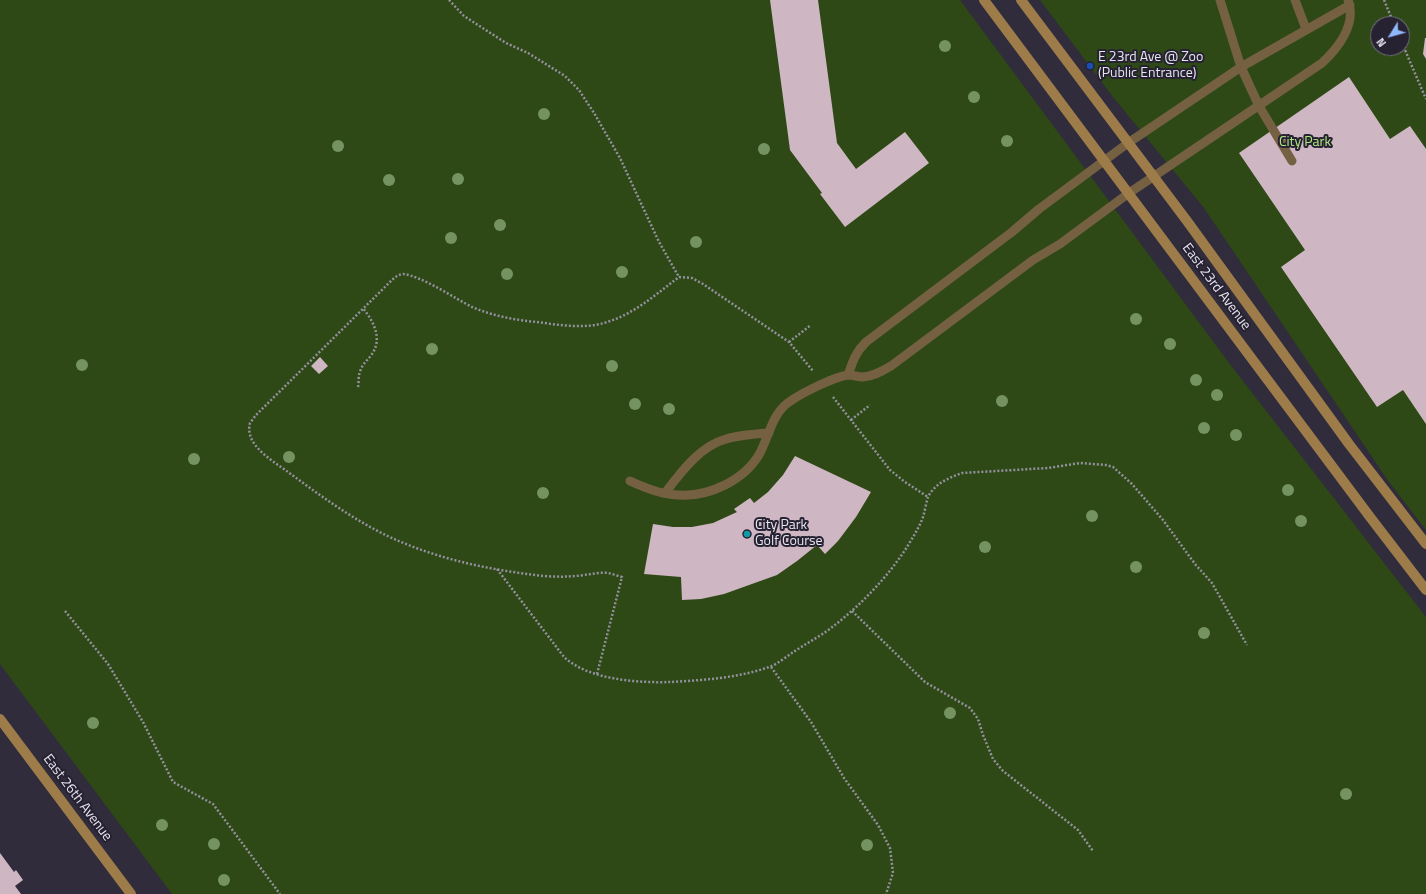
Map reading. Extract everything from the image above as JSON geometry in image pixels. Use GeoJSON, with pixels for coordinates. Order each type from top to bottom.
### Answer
{"type":"FeatureCollection","features":[{"type":"Feature","properties":{"kind":"main road","name":"East 23rd Avenue"},"geometry":{"type":"LineString","coordinates":[[984,0],[1426,590]]}},
{"type":"Feature","properties":{"kind":"main road","name":"East 23rd Avenue"},"geometry":{"type":"LineString","coordinates":[[1021,0],[1154,177],[1349,444],[1426,544]]}},
{"type":"Feature","properties":{"kind":"main road","name":"East 26th Avenue"},"geometry":{"type":"LineString","coordinates":[[0,719],[131,894]]}},
{"type":"Feature","properties":{"kind":"lane"},"geometry":{"type":"LineString","coordinates":[[1220,0],[1241,67],[1259,106],[1292,161]]}},
{"type":"Feature","properties":{"kind":"lane"},"geometry":{"type":"LineString","coordinates":[[1295,0],[1306,29]]}},
{"type":"Feature","properties":{"kind":"lane"},"geometry":{"type":"LineString","coordinates":[[848,375],[853,358],[866,342],[1128,143],[1241,67],[1349,3]]}},
{"type":"Feature","properties":{"kind":"lane"},"geometry":{"type":"LineString","coordinates":[[630,481],[649,489],[678,495],[702,493],[729,483],[741,475],[759,454],[778,412],[784,405],[823,384],[848,375],[864,377],[878,374],[891,366],[1033,260],[1060,244],[1129,194],[1322,63],[1334,51],[1344,37],[1349,22],[1349,3]]}},
{"type":"Feature","properties":{"kind":"lane"},"geometry":{"type":"LineString","coordinates":[[665,493],[690,463],[710,447],[724,439],[769,433]]}},
{"type":"Feature","properties":{"kind":"path"},"geometry":{"type":"LineString","coordinates":[[449,0],[464,16],[506,43],[528,53],[565,76],[579,90],[620,158],[659,242],[679,277]]}},
{"type":"Feature","properties":{"kind":"path"},"geometry":{"type":"LineString","coordinates":[[1384,0],[1391,16]]}},
{"type":"Feature","properties":{"kind":"path"},"geometry":{"type":"LineString","coordinates":[[1408,56],[1426,98]]}},
{"type":"Feature","properties":{"kind":"path"},"geometry":{"type":"LineString","coordinates":[[597,674],[622,577],[603,573],[562,577],[474,565],[442,557],[406,544],[371,528],[335,507],[276,463],[256,446],[250,437],[248,429],[250,423],[362,308],[395,277],[401,274],[422,280],[474,308],[495,315],[524,321],[571,326],[603,324],[634,310],[647,302],[679,277],[692,278],[788,342],[811,325]]}},
{"type":"Feature","properties":{"kind":"path"},"geometry":{"type":"LineString","coordinates":[[358,387],[359,373],[373,352],[377,343],[374,325],[362,308]]}},
{"type":"Feature","properties":{"kind":"path"},"geometry":{"type":"LineString","coordinates":[[870,405],[850,420],[890,470],[928,497]]}},
{"type":"Feature","properties":{"kind":"path"},"geometry":{"type":"LineString","coordinates":[[497,568],[564,657],[571,664],[580,669],[627,680],[656,682],[709,680],[737,676],[771,667],[830,629],[852,611],[873,591],[906,548],[921,521],[928,497],[933,489],[950,478],[962,473],[1048,468],[1080,464],[1106,465],[1113,467],[1132,484],[1158,514],[1195,564],[1212,583],[1247,645]]}},
{"type":"Feature","properties":{"kind":"path"},"geometry":{"type":"LineString","coordinates":[[65,611],[108,664],[143,722],[173,782],[213,804],[280,894]]}},
{"type":"Feature","properties":{"kind":"path"},"geometry":{"type":"LineString","coordinates":[[852,611],[925,682],[970,708],[978,719],[993,759],[1003,771],[1078,830],[1093,851]]}},
{"type":"Feature","properties":{"kind":"path"},"geometry":{"type":"LineString","coordinates":[[771,667],[811,722],[844,778],[878,825],[890,848],[893,873],[886,894]]}},
{"type":"Feature","properties":{"kind":"green space","name":"City Park Golf Course"},"geometry":{"type":"Polygon","coordinates":[[[0,0],[960,0],[1229,363],[1426,617],[1426,894],[172,894],[0,664],[0,0]]]}},
{"type":"Feature","properties":{"kind":"green space","name":"City Park"},"geometry":{"type":"Polygon","coordinates":[[[1040,0],[1426,0],[1426,530],[1389,482],[1204,208],[1113,97],[1040,0]]]}},
{"type":"Feature","properties":{"kind":"building"},"geometry":{"type":"Polygon","coordinates":[[[770,0],[818,0],[837,143],[856,169],[905,132],[929,163],[845,227],[790,150],[770,0]]]}},
{"type":"Feature","properties":{"kind":"building"},"geometry":{"type":"Polygon","coordinates":[[[1426,38],[1426,59],[1423,54],[1426,38]]]}},
{"type":"Feature","properties":{"kind":"building"},"geometry":{"type":"Polygon","coordinates":[[[1349,77],[1390,139],[1410,126],[1426,149],[1426,424],[1403,390],[1377,407],[1281,267],[1305,250],[1239,153],[1349,77]]]}},
{"type":"Feature","properties":{"kind":"building"},"geometry":{"type":"Polygon","coordinates":[[[320,357],[328,366],[319,374],[311,366],[320,357]]]}},
{"type":"Feature","properties":{"kind":"building","name":"City Park Golf Course"},"geometry":{"type":"Polygon","coordinates":[[[795,456],[871,492],[856,517],[838,541],[825,554],[817,545],[777,575],[724,594],[701,599],[682,600],[681,577],[644,574],[653,524],[673,527],[692,527],[713,523],[737,512],[734,509],[750,498],[754,503],[768,492],[783,475],[795,456]]]}},
{"type":"Feature","properties":{"kind":"building"},"geometry":{"type":"Polygon","coordinates":[[[0,853],[14,872],[16,870],[23,880],[15,886],[21,894],[0,894],[0,853]]]}},
{"type":"Feature","properties":{"kind":"place","name":"E 23rd Ave @ Zoo (Public Entrance)"},"geometry":{"type":"Point","coordinates":[1090,66]}},
{"type":"Feature","properties":{"kind":"place","name":"City Park Golf Course"},"geometry":{"type":"Point","coordinates":[747,534]}}]}
